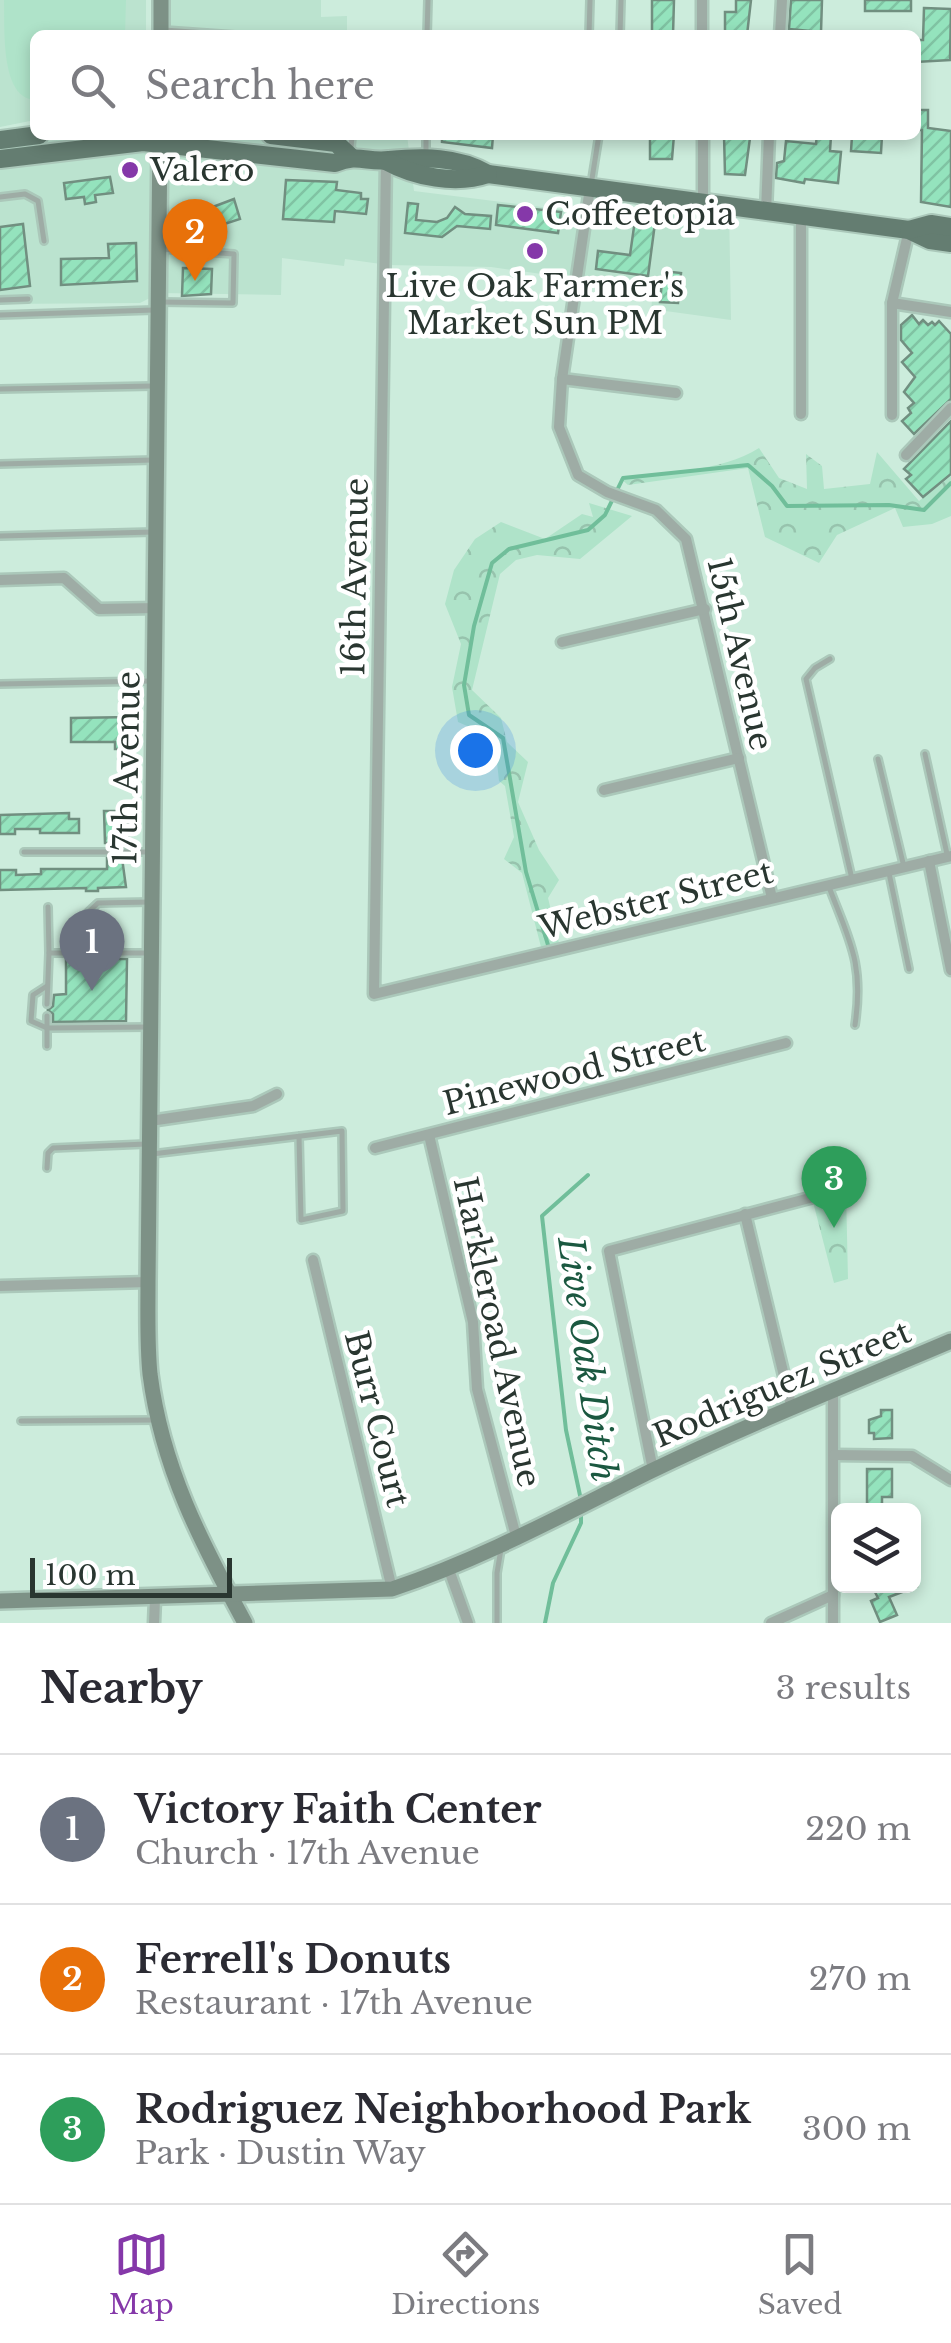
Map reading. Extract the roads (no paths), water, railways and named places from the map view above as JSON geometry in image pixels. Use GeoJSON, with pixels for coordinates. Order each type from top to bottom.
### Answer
{"type":"FeatureCollection","features":[{"type":"Feature","properties":{"kind":"main road"},"geometry":{"type":"LineString","coordinates":[[161,0],[161,30]]}},
{"type":"Feature","properties":{"kind":"main road"},"geometry":{"type":"LineString","coordinates":[[0,140],[30,136]]}},
{"type":"Feature","properties":{"kind":"main road"},"geometry":{"type":"LineString","coordinates":[[0,158],[154,140]]}},
{"type":"Feature","properties":{"kind":"main road","name":"17th Avenue"},"geometry":{"type":"LineString","coordinates":[[160,140],[150,1372],[158,1420],[191,1522],[245,1623]]}},
{"type":"Feature","properties":{"kind":"main road"},"geometry":{"type":"LineString","coordinates":[[167,140],[335,163],[350,156],[386,161],[407,172],[470,180],[488,174]]}},
{"type":"Feature","properties":{"kind":"main road"},"geometry":{"type":"LineString","coordinates":[[324,140],[336,143],[350,156]]}},
{"type":"Feature","properties":{"kind":"main road"},"geometry":{"type":"LineString","coordinates":[[386,161],[408,156],[426,158],[472,165],[488,174],[909,230],[930,240],[951,242]]}},
{"type":"Feature","properties":{"kind":"main road"},"geometry":{"type":"LineString","coordinates":[[909,230],[931,224],[951,226]]}},
{"type":"Feature","properties":{"kind":"main road","name":"Rodriguez Street"},"geometry":{"type":"LineString","coordinates":[[0,1601],[392,1588],[449,1570],[652,1470],[951,1341]]}},
{"type":"Feature","properties":{"kind":"street"},"geometry":{"type":"LineString","coordinates":[[702,0],[702,30]]}},
{"type":"Feature","properties":{"kind":"street"},"geometry":{"type":"LineString","coordinates":[[780,30],[782,0]]}},
{"type":"Feature","properties":{"kind":"street"},"geometry":{"type":"LineString","coordinates":[[703,140],[703,203]]}},
{"type":"Feature","properties":{"kind":"street"},"geometry":{"type":"LineString","coordinates":[[766,212],[769,140]]}},
{"type":"Feature","properties":{"kind":"street","name":"16th Avenue"},"geometry":{"type":"LineString","coordinates":[[374,994],[386,161]]}},
{"type":"Feature","properties":{"kind":"street","name":"15th Avenue"},"geometry":{"type":"LineString","coordinates":[[590,188],[562,378],[559,427],[578,475],[607,492],[656,510],[686,539],[772,898]]}},
{"type":"Feature","properties":{"kind":"street"},"geometry":{"type":"LineString","coordinates":[[801,217],[801,414]]}},
{"type":"Feature","properties":{"kind":"street"},"geometry":{"type":"LineString","coordinates":[[892,415],[892,303],[909,230]]}},
{"type":"Feature","properties":{"kind":"street"},"geometry":{"type":"LineString","coordinates":[[892,303],[951,312]]}},
{"type":"Feature","properties":{"kind":"street"},"geometry":{"type":"LineString","coordinates":[[562,378],[676,393]]}},
{"type":"Feature","properties":{"kind":"street"},"geometry":{"type":"LineString","coordinates":[[906,455],[951,408]]}},
{"type":"Feature","properties":{"kind":"street"},"geometry":{"type":"LineString","coordinates":[[0,580],[64,578],[99,608],[157,608]]}},
{"type":"Feature","properties":{"kind":"street"},"geometry":{"type":"LineString","coordinates":[[562,642],[705,609]]}},
{"type":"Feature","properties":{"kind":"street"},"geometry":{"type":"LineString","coordinates":[[604,790],[739,758]]}},
{"type":"Feature","properties":{"kind":"street","name":"Webster Street"},"geometry":{"type":"LineString","coordinates":[[374,994],[949,856]]}},
{"type":"Feature","properties":{"kind":"street"},"geometry":{"type":"LineString","coordinates":[[929,861],[951,970]]}},
{"type":"Feature","properties":{"kind":"street","name":"Pinewood Street"},"geometry":{"type":"LineString","coordinates":[[375,1148],[786,1043]]}},
{"type":"Feature","properties":{"kind":"street"},"geometry":{"type":"LineString","coordinates":[[150,1121],[253,1106],[277,1094]]}},
{"type":"Feature","properties":{"kind":"street","name":"Harkleroad Avenue"},"geometry":{"type":"LineString","coordinates":[[429,1134],[474,1322],[477,1389],[509,1543]]}},
{"type":"Feature","properties":{"kind":"street"},"geometry":{"type":"LineString","coordinates":[[652,1470],[610,1250],[840,1190]]}},
{"type":"Feature","properties":{"kind":"street"},"geometry":{"type":"LineString","coordinates":[[744,1214],[792,1409]]}},
{"type":"Feature","properties":{"kind":"street","name":"Burr Court"},"geometry":{"type":"LineString","coordinates":[[313,1260],[392,1588]]}},
{"type":"Feature","properties":{"kind":"street"},"geometry":{"type":"LineString","coordinates":[[0,1286],[148,1282]]}},
{"type":"Feature","properties":{"kind":"street"},"geometry":{"type":"LineString","coordinates":[[833,1391],[833,1623]]}},
{"type":"Feature","properties":{"kind":"street"},"geometry":{"type":"LineString","coordinates":[[834,1455],[912,1456],[951,1480]]}},
{"type":"Feature","properties":{"kind":"street"},"geometry":{"type":"LineString","coordinates":[[449,1570],[468,1623]]}},
{"type":"Feature","properties":{"kind":"street"},"geometry":{"type":"LineString","coordinates":[[770,1623],[833,1595]]}},
{"type":"Feature","properties":{"kind":"street"},"geometry":{"type":"LineString","coordinates":[[154,1623],[155,1598]]}},
{"type":"Feature","properties":{"kind":"lane"},"geometry":{"type":"LineString","coordinates":[[426,30],[428,0]]}},
{"type":"Feature","properties":{"kind":"lane"},"geometry":{"type":"LineString","coordinates":[[589,30],[590,0]]}},
{"type":"Feature","properties":{"kind":"lane"},"geometry":{"type":"LineString","coordinates":[[620,30],[621,0]]}},
{"type":"Feature","properties":{"kind":"lane"},"geometry":{"type":"LineString","coordinates":[[350,156],[352,140]]}},
{"type":"Feature","properties":{"kind":"lane"},"geometry":{"type":"LineString","coordinates":[[426,140],[426,158]]}},
{"type":"Feature","properties":{"kind":"lane"},"geometry":{"type":"LineString","coordinates":[[590,188],[598,140]]}},
{"type":"Feature","properties":{"kind":"lane"},"geometry":{"type":"LineString","coordinates":[[0,197],[25,194],[38,201],[44,241]]}},
{"type":"Feature","properties":{"kind":"lane"},"geometry":{"type":"LineString","coordinates":[[0,315],[232,302],[234,254],[158,249]]}},
{"type":"Feature","properties":{"kind":"lane"},"geometry":{"type":"LineString","coordinates":[[0,300],[28,300]]}},
{"type":"Feature","properties":{"kind":"lane"},"geometry":{"type":"LineString","coordinates":[[0,390],[156,386]]}},
{"type":"Feature","properties":{"kind":"lane"},"geometry":{"type":"LineString","coordinates":[[0,464],[156,460]]}},
{"type":"Feature","properties":{"kind":"lane"},"geometry":{"type":"LineString","coordinates":[[0,536],[156,532]]}},
{"type":"Feature","properties":{"kind":"lane"},"geometry":{"type":"LineString","coordinates":[[830,660],[815,668],[806,680],[852,879]]}},
{"type":"Feature","properties":{"kind":"lane"},"geometry":{"type":"LineString","coordinates":[[0,684],[156,680]]}},
{"type":"Feature","properties":{"kind":"lane"},"geometry":{"type":"LineString","coordinates":[[925,754],[949,856]]}},
{"type":"Feature","properties":{"kind":"lane"},"geometry":{"type":"LineString","coordinates":[[878,759],[904,867]]}},
{"type":"Feature","properties":{"kind":"lane"},"geometry":{"type":"LineString","coordinates":[[24,852],[154,852]]}},
{"type":"Feature","properties":{"kind":"lane"},"geometry":{"type":"LineString","coordinates":[[888,870],[909,969]]}},
{"type":"Feature","properties":{"kind":"lane"},"geometry":{"type":"LineString","coordinates":[[828,884],[858,965],[860,992],[855,1024]]}},
{"type":"Feature","properties":{"kind":"lane"},"geometry":{"type":"LineString","coordinates":[[83,937],[84,916],[88,908],[98,903],[153,902]]}},
{"type":"Feature","properties":{"kind":"lane"},"geometry":{"type":"LineString","coordinates":[[46,1004],[48,907]]}},
{"type":"Feature","properties":{"kind":"lane"},"geometry":{"type":"LineString","coordinates":[[49,953],[152,953]]}},
{"type":"Feature","properties":{"kind":"lane"},"geometry":{"type":"LineString","coordinates":[[48,986],[32,995],[32,1021],[47,1028],[151,1028]]}},
{"type":"Feature","properties":{"kind":"lane"},"geometry":{"type":"LineString","coordinates":[[47,1016],[47,1046]]}},
{"type":"Feature","properties":{"kind":"lane"},"geometry":{"type":"LineString","coordinates":[[47,1168],[48,1153],[53,1148],[149,1150],[342,1131],[343,1210],[302,1220],[300,1136]]}},
{"type":"Feature","properties":{"kind":"lane"},"geometry":{"type":"LineString","coordinates":[[22,1422],[158,1420]]}},
{"type":"Feature","properties":{"kind":"lane"},"geometry":{"type":"LineString","coordinates":[[497,1623],[496,1574],[509,1543]]}},
{"type":"Feature","properties":{"kind":"waterway"},"geometry":{"type":"LineString","coordinates":[[548,945],[526,872],[503,738],[469,715],[464,685],[474,626],[492,563],[509,549],[588,530],[605,515],[623,478],[748,465],[787,506],[889,505],[924,510],[951,483]]}},
{"type":"Feature","properties":{"kind":"waterway","name":"Live Oak Ditch"},"geometry":{"type":"LineString","coordinates":[[581,1500],[566,1430],[542,1216],[588,1175]]}},
{"type":"Feature","properties":{"kind":"waterway","name":"Live Oak Ditch"},"geometry":{"type":"LineString","coordinates":[[545,1623],[553,1583],[581,1523],[581,1510]]}},
{"type":"Feature","properties":{"kind":"place","name":"Valero"},"geometry":{"type":"Point","coordinates":[130,170]}},
{"type":"Feature","properties":{"kind":"place","name":"Coffeetopia"},"geometry":{"type":"Point","coordinates":[525,214]}},
{"type":"Feature","properties":{"kind":"place","name":"Live Oak Farmer's Market Sun PM"},"geometry":{"type":"Point","coordinates":[535,251]}},
{"type":"Feature","properties":{"kind":"place","name":"Ferrell's Donuts"},"geometry":{"type":"Point","coordinates":[195,281]}},
{"type":"Feature","properties":{"kind":"place","name":"Victory Faith Center"},"geometry":{"type":"Point","coordinates":[92,991]}},
{"type":"Feature","properties":{"kind":"place","name":"Rodriguez Neighborhood Park"},"geometry":{"type":"Point","coordinates":[834,1228]}}]}
